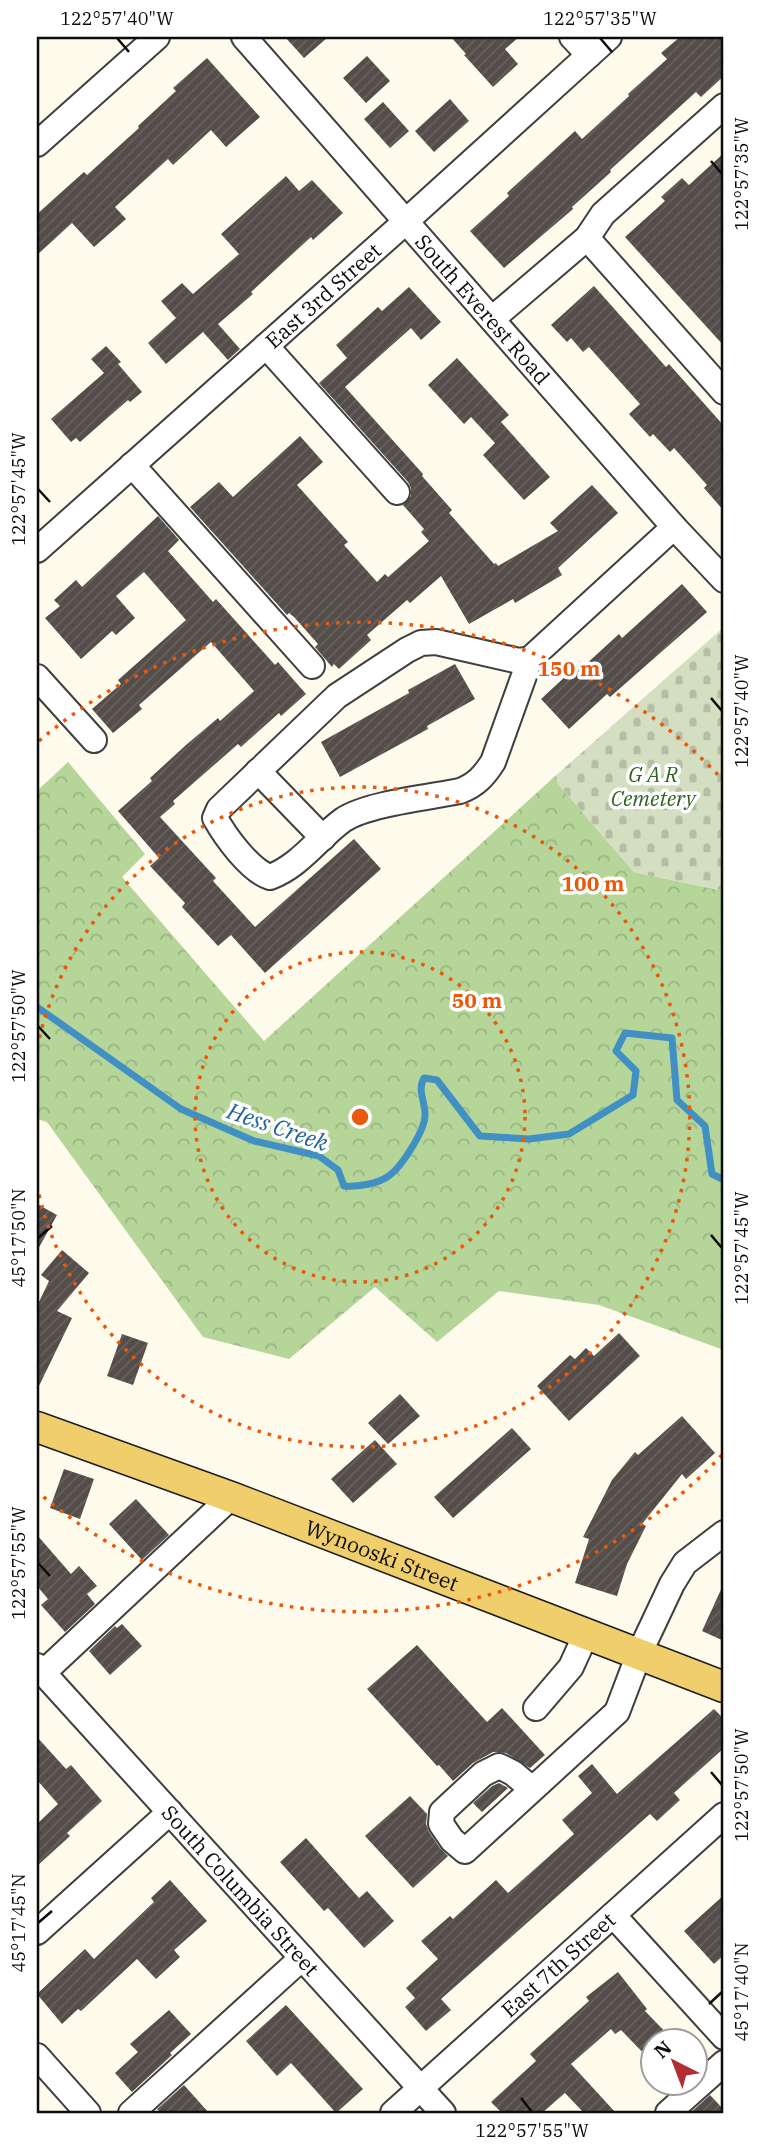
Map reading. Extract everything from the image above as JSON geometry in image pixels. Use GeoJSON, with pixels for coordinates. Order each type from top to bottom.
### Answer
{"type":"FeatureCollection","features":[{"type":"Feature","properties":{"kind":"main road","name":"Wynooski Street"},"geometry":{"type":"LineString","coordinates":[[38,1428],[230,1497],[724,1687]]}},
{"type":"Feature","properties":{"kind":"street"},"geometry":{"type":"LineString","coordinates":[[37,144],[157,37]]}},
{"type":"Feature","properties":{"kind":"street","name":"South Everest Road"},"geometry":{"type":"LineString","coordinates":[[244,37],[674,527],[724,580]]}},
{"type":"Feature","properties":{"kind":"street","name":"East 3rd Street"},"geometry":{"type":"LineString","coordinates":[[37,550],[406,221],[581,46],[609,37]]}},
{"type":"Feature","properties":{"kind":"street"},"geometry":{"type":"LineString","coordinates":[[492,319],[587,238],[603,215],[724,106]]}},
{"type":"Feature","properties":{"kind":"street"},"geometry":{"type":"LineString","coordinates":[[587,238],[720,378]]}},
{"type":"Feature","properties":{"kind":"street"},"geometry":{"type":"LineString","coordinates":[[266,346],[397,492]]}},
{"type":"Feature","properties":{"kind":"street"},"geometry":{"type":"LineString","coordinates":[[132,465],[312,666]]}},
{"type":"Feature","properties":{"kind":"street"},"geometry":{"type":"LineString","coordinates":[[530,659],[493,762],[471,787],[360,811],[344,820],[289,868],[270,877],[261,874],[223,833],[215,818],[219,809],[337,696],[421,643],[436,642],[519,662],[530,659],[674,527]]}},
{"type":"Feature","properties":{"kind":"street"},"geometry":{"type":"LineString","coordinates":[[37,677],[94,740]]}},
{"type":"Feature","properties":{"kind":"street"},"geometry":{"type":"LineString","coordinates":[[258,771],[323,838]]}},
{"type":"Feature","properties":{"kind":"street"},"geometry":{"type":"LineString","coordinates":[[40,1670],[230,1497]]}},
{"type":"Feature","properties":{"kind":"street"},"geometry":{"type":"LineString","coordinates":[[532,1789],[617,1712],[639,1654],[672,1584],[685,1563],[724,1533]]}},
{"type":"Feature","properties":{"kind":"street"},"geometry":{"type":"LineString","coordinates":[[536,1708],[570,1667],[586,1634]]}},
{"type":"Feature","properties":{"kind":"street","name":"South Columbia Street"},"geometry":{"type":"LineString","coordinates":[[40,1670],[443,2113]]}},
{"type":"Feature","properties":{"kind":"street"},"geometry":{"type":"LineString","coordinates":[[37,1932],[170,1812]]}},
{"type":"Feature","properties":{"kind":"street","name":"East 7th Street"},"geometry":{"type":"LineString","coordinates":[[393,2113],[724,1815]]}},
{"type":"Feature","properties":{"kind":"street"},"geometry":{"type":"LineString","coordinates":[[613,1915],[724,2037]]}},
{"type":"Feature","properties":{"kind":"street"},"geometry":{"type":"LineString","coordinates":[[131,2113],[302,1958]]}},
{"type":"Feature","properties":{"kind":"street"},"geometry":{"type":"LineString","coordinates":[[37,2056],[88,2113]]}},
{"type":"Feature","properties":{"kind":"street"},"geometry":{"type":"LineString","coordinates":[[668,2113],[724,2063]]}},
{"type":"Feature","properties":{"kind":"green space","name":"G A R Cemetery"},"geometry":{"type":"Polygon","coordinates":[[[724,627],[724,891],[634,872],[553,778],[724,627]]]}},
{"type":"Feature","properties":{"kind":"green space"},"geometry":{"type":"Polygon","coordinates":[[[68,762],[145,854],[122,877],[264,1041],[553,778],[634,872],[724,891],[724,1350],[599,1305],[499,1291],[437,1342],[375,1287],[289,1359],[203,1337],[47,1122],[37,1119],[37,791],[68,762]]]}},
{"type":"Feature","properties":{"kind":"building"},"geometry":{"type":"Polygon","coordinates":[[[285,37],[328,37],[304,58],[285,37]]]}},
{"type":"Feature","properties":{"kind":"building"},"geometry":{"type":"Polygon","coordinates":[[[451,37],[519,37],[505,49],[518,64],[493,87],[451,37]]]}},
{"type":"Feature","properties":{"kind":"building"},"geometry":{"type":"Polygon","coordinates":[[[680,37],[724,37],[724,76],[701,97],[696,92],[610,170],[611,172],[572,207],[573,209],[504,268],[470,231],[575,131],[582,139],[629,96],[628,94],[667,59],[661,53],[680,37]]]}},
{"type":"Feature","properties":{"kind":"building"},"geometry":{"type":"Polygon","coordinates":[[[367,56],[390,81],[366,103],[343,78],[367,56]]]}},
{"type":"Feature","properties":{"kind":"building"},"geometry":{"type":"Polygon","coordinates":[[[207,58],[260,117],[226,147],[211,130],[173,165],[168,159],[115,207],[126,219],[94,247],[72,223],[37,255],[37,214],[84,172],[87,175],[139,128],[138,126],[176,91],[173,88],[207,58]]]}},
{"type":"Feature","properties":{"kind":"building"},"geometry":{"type":"Polygon","coordinates":[[[450,99],[469,121],[434,152],[415,131],[450,99]]]}},
{"type":"Feature","properties":{"kind":"building"},"geometry":{"type":"Polygon","coordinates":[[[383,102],[409,131],[390,148],[364,119],[383,102]]]}},
{"type":"Feature","properties":{"kind":"building"},"geometry":{"type":"Polygon","coordinates":[[[724,153],[724,346],[625,237],[665,201],[661,197],[682,178],[689,185],[724,153]]]}},
{"type":"Feature","properties":{"kind":"building"},"geometry":{"type":"Polygon","coordinates":[[[286,176],[299,191],[312,180],[343,213],[313,240],[311,237],[218,324],[240,349],[228,360],[203,332],[166,364],[148,343],[176,318],[161,301],[182,283],[193,294],[239,254],[221,234],[286,176]]]}},
{"type":"Feature","properties":{"kind":"building"},"geometry":{"type":"Polygon","coordinates":[[[594,286],[666,367],[669,364],[724,426],[724,511],[704,488],[707,485],[674,448],[670,452],[653,434],[650,437],[629,414],[640,404],[589,347],[583,352],[571,338],[567,342],[551,325],[594,286]]]}},
{"type":"Feature","properties":{"kind":"building"},"geometry":{"type":"Polygon","coordinates":[[[409,287],[441,322],[421,340],[411,328],[345,387],[423,474],[452,510],[449,513],[494,564],[498,566],[558,531],[550,523],[592,485],[618,513],[558,568],[562,575],[515,603],[513,599],[469,624],[441,576],[410,603],[407,600],[367,635],[371,640],[339,669],[334,664],[332,667],[315,647],[318,644],[294,617],[289,613],[287,615],[190,507],[219,482],[233,497],[300,436],[323,462],[297,485],[348,542],[344,545],[377,582],[385,574],[388,577],[429,541],[421,532],[424,529],[403,505],[411,496],[408,482],[319,383],[347,358],[336,345],[378,307],[382,311],[409,287]]]}},
{"type":"Feature","properties":{"kind":"building"},"geometry":{"type":"Polygon","coordinates":[[[106,346],[142,392],[130,402],[128,400],[80,442],[76,438],[71,442],[51,419],[104,373],[91,359],[106,346]]]}},
{"type":"Feature","properties":{"kind":"building"},"geometry":{"type":"Polygon","coordinates":[[[457,358],[509,415],[501,422],[550,477],[524,500],[483,455],[495,443],[471,417],[464,424],[428,385],[457,358]]]}},
{"type":"Feature","properties":{"kind":"building"},"geometry":{"type":"Polygon","coordinates":[[[158,516],[179,540],[168,551],[213,602],[216,599],[275,665],[278,662],[306,694],[281,716],[279,713],[241,747],[238,744],[173,801],[175,804],[160,817],[216,878],[213,881],[255,927],[354,839],[381,869],[265,973],[231,935],[218,946],[182,907],[185,903],[150,866],[159,858],[118,811],[152,781],[150,778],[186,745],[218,718],[220,721],[254,691],[211,642],[139,705],[142,709],[113,733],[92,709],[121,684],[118,680],[186,620],[144,572],[116,596],[135,618],[116,635],[112,631],[81,659],[45,618],[60,606],[54,600],[76,580],[82,587],[158,516]]]}},
{"type":"Feature","properties":{"kind":"building"},"geometry":{"type":"Polygon","coordinates":[[[682,584],[707,612],[610,697],[607,694],[569,729],[541,699],[581,662],[584,666],[619,634],[622,638],[682,584]]]}},
{"type":"Feature","properties":{"kind":"building"},"geometry":{"type":"Polygon","coordinates":[[[455,664],[475,699],[427,726],[428,729],[340,777],[321,742],[455,664]]]}},
{"type":"Feature","properties":{"kind":"building"},"geometry":{"type":"Polygon","coordinates":[[[37,1204],[57,1215],[37,1251],[37,1204]]]}},
{"type":"Feature","properties":{"kind":"building"},"geometry":{"type":"Polygon","coordinates":[[[62,1250],[89,1273],[57,1311],[72,1318],[37,1390],[37,1301],[39,1302],[49,1281],[41,1275],[62,1250]]]}},
{"type":"Feature","properties":{"kind":"building"},"geometry":{"type":"Polygon","coordinates":[[[619,1333],[640,1356],[569,1421],[537,1386],[570,1355],[575,1359],[586,1348],[594,1356],[619,1333]]]}},
{"type":"Feature","properties":{"kind":"building"},"geometry":{"type":"Polygon","coordinates":[[[122,1334],[148,1343],[133,1385],[107,1376],[122,1334]]]}},
{"type":"Feature","properties":{"kind":"building"},"geometry":{"type":"Polygon","coordinates":[[[400,1394],[420,1416],[388,1444],[368,1423],[400,1394]]]}},
{"type":"Feature","properties":{"kind":"building"},"geometry":{"type":"Polygon","coordinates":[[[682,1416],[715,1453],[686,1479],[682,1474],[642,1524],[646,1526],[627,1564],[617,1596],[575,1583],[589,1539],[583,1537],[612,1480],[635,1452],[638,1455],[682,1416]]]}},
{"type":"Feature","properties":{"kind":"building"},"geometry":{"type":"Polygon","coordinates":[[[512,1428],[531,1449],[453,1518],[434,1497],[512,1428]]]}},
{"type":"Feature","properties":{"kind":"building"},"geometry":{"type":"Polygon","coordinates":[[[375,1440],[397,1464],[353,1503],[331,1479],[375,1440]]]}},
{"type":"Feature","properties":{"kind":"building"},"geometry":{"type":"Polygon","coordinates":[[[64,1469],[94,1479],[80,1519],[50,1508],[64,1469]]]}},
{"type":"Feature","properties":{"kind":"building"},"geometry":{"type":"Polygon","coordinates":[[[136,1499],[169,1535],[142,1560],[109,1524],[136,1499]]]}},
{"type":"Feature","properties":{"kind":"building"},"geometry":{"type":"Polygon","coordinates":[[[37,1535],[71,1574],[79,1566],[97,1586],[87,1594],[95,1604],[65,1632],[41,1605],[48,1599],[37,1586],[37,1535]]]}},
{"type":"Feature","properties":{"kind":"building"},"geometry":{"type":"Polygon","coordinates":[[[724,1583],[724,1641],[702,1631],[724,1583]]]}},
{"type":"Feature","properties":{"kind":"building"},"geometry":{"type":"Polygon","coordinates":[[[122,1624],[142,1646],[110,1675],[89,1651],[115,1626],[117,1628],[122,1624]]]}},
{"type":"Feature","properties":{"kind":"building"},"geometry":{"type":"Polygon","coordinates":[[[417,1645],[487,1722],[502,1708],[545,1755],[530,1768],[506,1753],[493,1752],[473,1763],[453,1781],[367,1689],[417,1645]]]}},
{"type":"Feature","properties":{"kind":"building"},"geometry":{"type":"Polygon","coordinates":[[[714,1709],[724,1719],[724,1748],[674,1793],[680,1800],[657,1821],[650,1814],[441,1999],[451,2010],[426,2031],[405,2007],[415,1998],[406,1988],[438,1959],[421,1941],[450,1916],[453,1919],[496,1880],[508,1893],[574,1834],[562,1820],[592,1793],[578,1776],[592,1764],[617,1794],[714,1709]]]}},
{"type":"Feature","properties":{"kind":"building"},"geometry":{"type":"Polygon","coordinates":[[[37,1737],[66,1769],[71,1765],[102,1801],[67,1833],[70,1836],[37,1866],[37,1824],[58,1804],[37,1780],[37,1737]]]}},
{"type":"Feature","properties":{"kind":"building"},"geometry":{"type":"Polygon","coordinates":[[[499,1783],[508,1788],[482,1812],[473,1803],[499,1783]]]}},
{"type":"Feature","properties":{"kind":"building"},"geometry":{"type":"Polygon","coordinates":[[[410,1796],[427,1814],[429,1832],[448,1856],[413,1888],[365,1836],[410,1796]]]}},
{"type":"Feature","properties":{"kind":"building"},"geometry":{"type":"Polygon","coordinates":[[[306,1838],[359,1898],[367,1891],[394,1921],[364,1948],[328,1908],[324,1911],[280,1862],[306,1838]]]}},
{"type":"Feature","properties":{"kind":"building"},"geometry":{"type":"Polygon","coordinates":[[[170,1880],[207,1921],[174,1950],[180,1957],[156,1979],[137,1959],[81,2011],[78,2009],[62,2024],[37,1994],[85,1949],[94,1959],[154,1902],[151,1898],[170,1880]]]}},
{"type":"Feature","properties":{"kind":"building"},"geometry":{"type":"Polygon","coordinates":[[[724,1895],[724,1955],[714,1964],[684,1931],[724,1895]]]}},
{"type":"Feature","properties":{"kind":"building"},"geometry":{"type":"Polygon","coordinates":[[[618,1972],[647,2009],[645,2011],[661,2028],[638,2028],[638,2048],[621,2030],[615,2034],[611,2029],[571,2064],[616,2113],[584,2113],[565,2093],[542,2113],[502,2113],[491,2102],[536,2061],[530,2054],[589,2001],[586,1997],[618,1972]]]}},
{"type":"Feature","properties":{"kind":"building"},"geometry":{"type":"Polygon","coordinates":[[[286,2005],[363,2089],[336,2113],[291,2063],[277,2076],[246,2041],[286,2005]]]}},
{"type":"Feature","properties":{"kind":"building"},"geometry":{"type":"Polygon","coordinates":[[[169,2010],[191,2034],[132,2092],[115,2073],[138,2052],[130,2044],[169,2010]]]}},
{"type":"Feature","properties":{"kind":"building"},"geometry":{"type":"Polygon","coordinates":[[[184,2085],[209,2113],[161,2113],[157,2109],[184,2085]]]}},
{"type":"Feature","properties":{"kind":"building"},"geometry":{"type":"Polygon","coordinates":[[[710,2095],[724,2113],[690,2113],[708,2098],[710,2095]]]}},
{"type":"Feature","properties":{"kind":"waterway","name":"Hess Creek"},"geometry":{"type":"LineString","coordinates":[[37,1007],[181,1109],[254,1141],[319,1156],[338,1170],[344,1186],[380,1181],[401,1164],[418,1138],[424,1121],[421,1087],[424,1078],[437,1080],[480,1136],[529,1139],[569,1134],[633,1095],[636,1071],[616,1051],[625,1033],[672,1038],[677,1100],[705,1126],[712,1174],[724,1180]]}}]}
